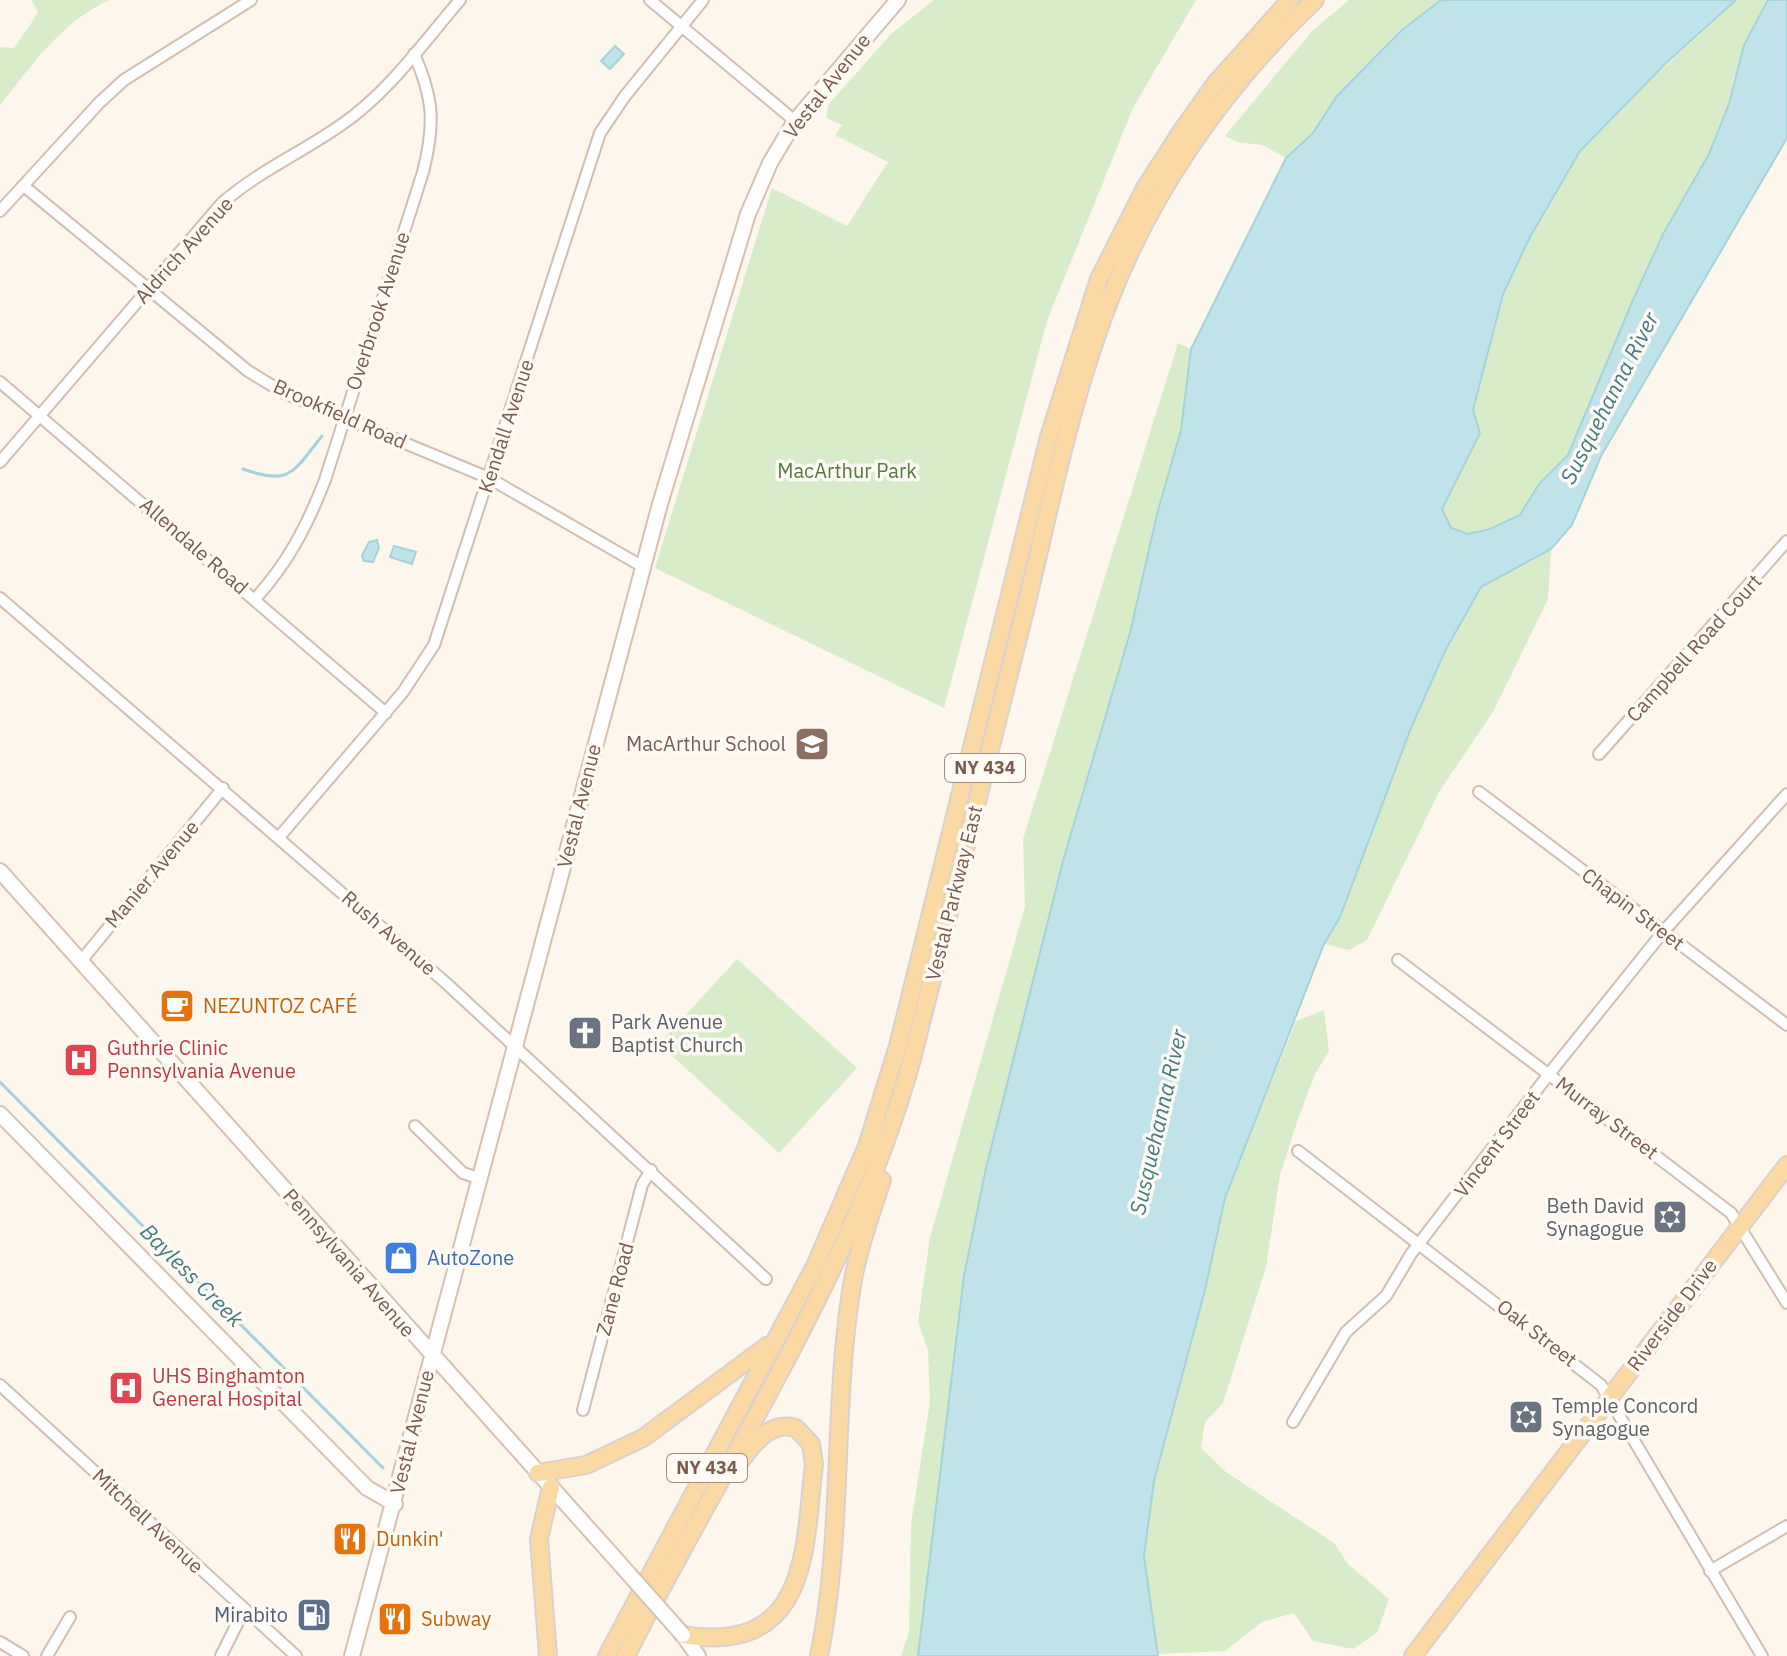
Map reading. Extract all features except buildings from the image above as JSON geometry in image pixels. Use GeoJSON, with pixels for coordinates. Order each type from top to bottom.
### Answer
{"type":"FeatureCollection","features":[{"type":"Feature","properties":{"kind":"main road","name":"Vestal Parkway East"},"geometry":{"type":"LineString","coordinates":[[607,1656],[791,1312],[848,1195],[884,1096],[1049,437],[1099,279],[1145,188],[1183,129],[1225,73],[1290,0]]}},
{"type":"Feature","properties":{"kind":"main road","name":"Vestal Parkway East"},"geometry":{"type":"LineString","coordinates":[[626,1656],[834,1265],[891,1128],[915,1050],[1069,431],[1100,326],[1141,232],[1173,173],[1233,89],[1315,0]]}},
{"type":"Feature","properties":{"kind":"main road"},"geometry":{"type":"LineString","coordinates":[[819,1656],[829,1591],[850,1300],[866,1230],[896,1139],[891,1128]]}},
{"type":"Feature","properties":{"kind":"main road","name":"Riverside Drive"},"geometry":{"type":"LineString","coordinates":[[1413,1656],[1787,1165]]}},
{"type":"Feature","properties":{"kind":"main road"},"geometry":{"type":"LineString","coordinates":[[538,1473],[586,1465],[643,1438],[756,1356],[791,1312]]}},
{"type":"Feature","properties":{"kind":"main road"},"geometry":{"type":"LineString","coordinates":[[701,1518],[748,1451],[767,1432],[789,1426],[807,1437],[815,1460],[799,1582],[793,1612],[781,1631]]}},
{"type":"Feature","properties":{"kind":"main road"},"geometry":{"type":"LineString","coordinates":[[548,1656],[539,1539],[551,1487]]}},
{"type":"Feature","properties":{"kind":"main road"},"geometry":{"type":"LineString","coordinates":[[683,1635],[711,1647],[743,1651]]}},
{"type":"Feature","properties":{"kind":"street"},"geometry":{"type":"LineString","coordinates":[[0,211],[124,80],[251,0]]}},
{"type":"Feature","properties":{"kind":"street","name":"Aldrich Avenue"},"geometry":{"type":"LineString","coordinates":[[0,462],[222,203],[263,171],[341,126],[383,90],[460,0]]}},
{"type":"Feature","properties":{"kind":"street"},"geometry":{"type":"LineString","coordinates":[[650,0],[795,121]]}},
{"type":"Feature","properties":{"kind":"street","name":"Kendall Avenue"},"geometry":{"type":"LineString","coordinates":[[280,836],[386,713],[418,673],[434,645],[600,133],[703,0]]}},
{"type":"Feature","properties":{"kind":"street","name":"Vestal Avenue"},"geometry":{"type":"LineString","coordinates":[[352,1656],[660,504],[748,214],[770,163],[795,121],[898,0]]}},
{"type":"Feature","properties":{"kind":"street","name":"Overbrook Avenue"},"geometry":{"type":"LineString","coordinates":[[255,599],[291,556],[307,526],[431,142],[430,91],[414,54]]}},
{"type":"Feature","properties":{"kind":"street","name":"Brookfield Road"},"geometry":{"type":"LineString","coordinates":[[25,187],[147,291],[248,371],[284,393],[489,478],[645,568]]}},
{"type":"Feature","properties":{"kind":"street","name":"Allendale Road"},"geometry":{"type":"LineString","coordinates":[[0,382],[386,713]]}},
{"type":"Feature","properties":{"kind":"street","name":"Campbell Road Court"},"geometry":{"type":"LineString","coordinates":[[1599,754],[1787,541]]}},
{"type":"Feature","properties":{"kind":"street","name":"Rush Avenue"},"geometry":{"type":"LineString","coordinates":[[0,598],[280,836],[651,1170],[766,1279]]}},
{"type":"Feature","properties":{"kind":"street","name":"Manier Avenue"},"geometry":{"type":"LineString","coordinates":[[81,961],[223,788]]}},
{"type":"Feature","properties":{"kind":"street","name":"Chapin Street"},"geometry":{"type":"LineString","coordinates":[[1479,792],[1787,1025]]}},
{"type":"Feature","properties":{"kind":"street","name":"Vincent Street"},"geometry":{"type":"LineString","coordinates":[[1293,1422],[1346,1332],[1386,1296],[1411,1254],[1422,1244],[1549,1074],[1663,932],[1787,794]]}},
{"type":"Feature","properties":{"kind":"street","name":"Pennsylvania Avenue"},"geometry":{"type":"LineString","coordinates":[[0,871],[431,1357],[612,1555],[698,1656]]}},
{"type":"Feature","properties":{"kind":"street","name":"Murray Street"},"geometry":{"type":"LineString","coordinates":[[1398,960],[1716,1200],[1740,1225],[1787,1303]]}},
{"type":"Feature","properties":{"kind":"street"},"geometry":{"type":"LineString","coordinates":[[0,1114],[367,1488],[395,1504]]}},
{"type":"Feature","properties":{"kind":"street"},"geometry":{"type":"LineString","coordinates":[[415,1126],[463,1173],[478,1178]]}},
{"type":"Feature","properties":{"kind":"street","name":"Oak Street"},"geometry":{"type":"LineString","coordinates":[[1298,1151],[1601,1385],[1762,1656]]}},
{"type":"Feature","properties":{"kind":"street","name":"Zane Road"},"geometry":{"type":"LineString","coordinates":[[583,1410],[642,1185],[651,1170]]}},
{"type":"Feature","properties":{"kind":"street","name":"Mitchell Avenue"},"geometry":{"type":"LineString","coordinates":[[0,1385],[296,1656]]}},
{"type":"Feature","properties":{"kind":"street"},"geometry":{"type":"LineString","coordinates":[[1710,1571],[1787,1526]]}},
{"type":"Feature","properties":{"kind":"street"},"geometry":{"type":"LineString","coordinates":[[221,1656],[244,1610]]}},
{"type":"Feature","properties":{"kind":"street"},"geometry":{"type":"LineString","coordinates":[[47,1656],[70,1617]]}},
{"type":"Feature","properties":{"kind":"street"},"geometry":{"type":"LineString","coordinates":[[0,1642],[23,1656]]}},
{"type":"Feature","properties":{"kind":"green space"},"geometry":{"type":"Polygon","coordinates":[[[32,0],[109,0],[62,32],[0,106],[0,47],[14,48],[38,13],[32,0]]]}},
{"type":"Feature","properties":{"kind":"green space","name":"MacArthur Park"},"geometry":{"type":"Polygon","coordinates":[[[934,0],[1196,0],[1133,108],[1047,321],[944,708],[655,568],[772,188],[847,226],[888,162],[835,135],[842,125],[826,118],[828,105],[891,34],[934,0]]]}},
{"type":"Feature","properties":{"kind":"green space"},"geometry":{"type":"Polygon","coordinates":[[[1349,0],[1441,0],[1401,30],[1337,96],[1313,133],[1286,158],[1262,145],[1237,142],[1225,136],[1313,30],[1349,0]]]}},
{"type":"Feature","properties":{"kind":"green space"},"geometry":{"type":"Polygon","coordinates":[[[1736,0],[1768,0],[1733,81],[1729,104],[1709,155],[1663,234],[1568,455],[1539,484],[1520,515],[1490,529],[1468,534],[1451,528],[1442,509],[1461,456],[1486,346],[1503,292],[1539,217],[1583,148],[1736,0]]]}},
{"type":"Feature","properties":{"kind":"green space"},"geometry":{"type":"Polygon","coordinates":[[[1178,343],[1191,349],[1181,430],[1156,514],[1130,633],[1063,861],[986,1168],[964,1276],[921,1641],[918,1656],[901,1656],[909,1632],[911,1524],[930,1402],[928,1350],[918,1322],[930,1237],[1025,907],[1023,839],[1178,343]]]}},
{"type":"Feature","properties":{"kind":"green space"},"geometry":{"type":"Polygon","coordinates":[[[1551,549],[1548,599],[1493,712],[1439,792],[1367,940],[1349,950],[1324,944],[1340,917],[1411,728],[1445,651],[1481,586],[1551,549]]]}},
{"type":"Feature","properties":{"kind":"green space"},"geometry":{"type":"Polygon","coordinates":[[[737,959],[857,1068],[779,1153],[659,1044],[737,959]]]}},
{"type":"Feature","properties":{"kind":"green space"},"geometry":{"type":"Polygon","coordinates":[[[1324,1010],[1329,1051],[1315,1074],[1297,1122],[1280,1175],[1266,1267],[1223,1403],[1205,1422],[1201,1448],[1226,1472],[1334,1543],[1348,1564],[1389,1599],[1377,1633],[1353,1649],[1313,1641],[1294,1613],[1262,1622],[1225,1651],[1158,1654],[1144,1556],[1154,1481],[1205,1290],[1225,1198],[1296,1021],[1324,1010]]]}},
{"type":"Feature","properties":{"kind":"water","name":"Susquehanna River"},"geometry":{"type":"Polygon","coordinates":[[[1441,0],[1736,0],[1665,64],[1580,151],[1530,237],[1503,294],[1473,410],[1480,433],[1442,509],[1451,528],[1468,534],[1490,529],[1520,515],[1539,484],[1568,455],[1663,234],[1709,154],[1729,104],[1744,45],[1768,0],[1787,0],[1787,138],[1601,456],[1572,525],[1551,549],[1481,587],[1445,651],[1411,728],[1340,917],[1324,944],[1225,1198],[1205,1290],[1154,1481],[1144,1556],[1158,1656],[918,1656],[964,1276],[986,1168],[1063,861],[1130,633],[1157,514],[1181,430],[1191,349],[1286,158],[1313,133],[1337,96],[1402,30],[1441,0]]]}},
{"type":"Feature","properties":{"kind":"water"},"geometry":{"type":"Polygon","coordinates":[[[615,46],[624,54],[610,69],[601,61],[615,46]]]}},
{"type":"Feature","properties":{"kind":"water"},"geometry":{"type":"Polygon","coordinates":[[[377,540],[379,548],[373,562],[364,561],[362,555],[369,542],[377,540]]]}},
{"type":"Feature","properties":{"kind":"water"},"geometry":{"type":"Polygon","coordinates":[[[394,546],[416,552],[412,564],[390,557],[394,546]]]}},
{"type":"Feature","properties":{"kind":"waterway"},"geometry":{"type":"LineString","coordinates":[[243,469],[281,476],[297,467],[322,436]]}},
{"type":"Feature","properties":{"kind":"waterway","name":"Bayless Creek"},"geometry":{"type":"LineString","coordinates":[[0,1082],[383,1468]]}},
{"type":"Feature","properties":{"kind":"place","name":"MacArthur School"},"geometry":{"type":"Point","coordinates":[812,744]}},
{"type":"Feature","properties":{"kind":"place","name":"NEZUNTOZ CAFÉ"},"geometry":{"type":"Point","coordinates":[177,1006]}},
{"type":"Feature","properties":{"kind":"place","name":"Park Avenue Baptist Church"},"geometry":{"type":"Point","coordinates":[585,1033]}},
{"type":"Feature","properties":{"kind":"place","name":"Guthrie Clinic Pennsylvania Avenue"},"geometry":{"type":"Point","coordinates":[81,1060]}},
{"type":"Feature","properties":{"kind":"place","name":"Beth David Synagogue"},"geometry":{"type":"Point","coordinates":[1670,1217]}},
{"type":"Feature","properties":{"kind":"place","name":"AutoZone"},"geometry":{"type":"Point","coordinates":[401,1258]}},
{"type":"Feature","properties":{"kind":"place","name":"UHS Binghamton General Hospital"},"geometry":{"type":"Point","coordinates":[126,1388]}},
{"type":"Feature","properties":{"kind":"place","name":"Temple Concord Synagogue"},"geometry":{"type":"Point","coordinates":[1526,1417]}},
{"type":"Feature","properties":{"kind":"place","name":"Dunkin'"},"geometry":{"type":"Point","coordinates":[350,1539]}},
{"type":"Feature","properties":{"kind":"place","name":"Mirabito"},"geometry":{"type":"Point","coordinates":[314,1615]}},
{"type":"Feature","properties":{"kind":"place","name":"Subway"},"geometry":{"type":"Point","coordinates":[395,1619]}}]}
